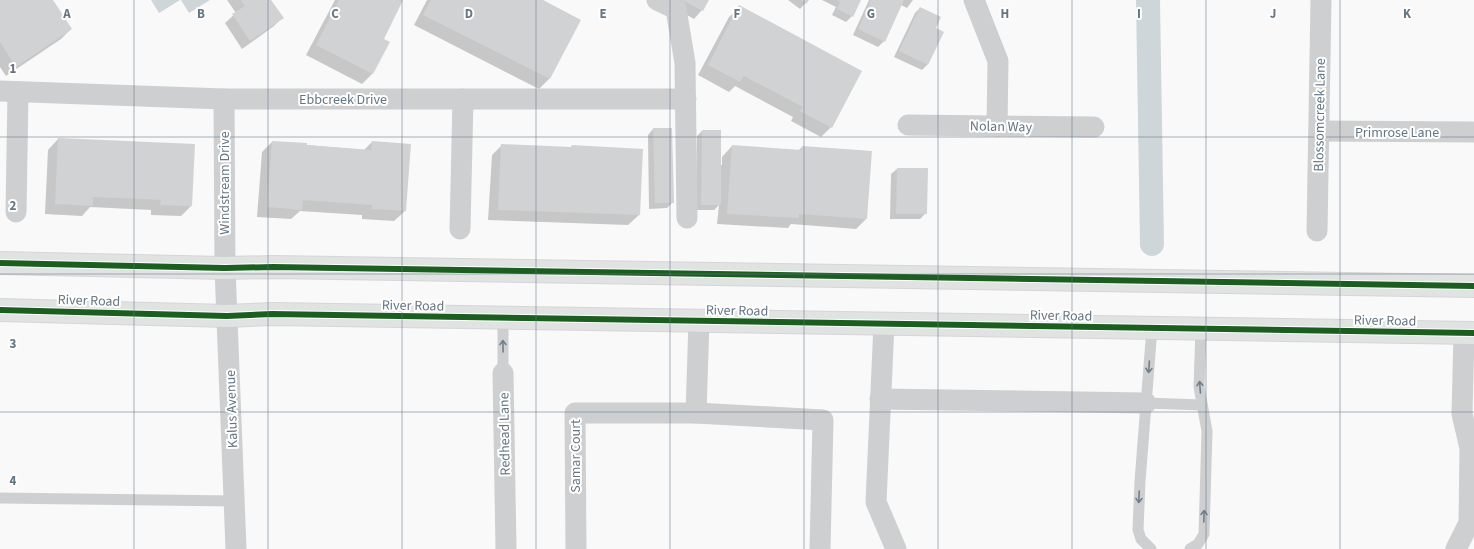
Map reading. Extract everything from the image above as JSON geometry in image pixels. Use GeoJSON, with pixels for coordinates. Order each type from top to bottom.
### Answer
{"type":"FeatureCollection","features":[{"type":"Feature","properties":{"kind":"main road"},"geometry":{"type":"LineString","coordinates":[[0,263],[225,268],[273,267],[1474,286]]}},
{"type":"Feature","properties":{"kind":"main road","name":"River Road"},"geometry":{"type":"LineString","coordinates":[[0,310],[227,316],[272,314],[1469,333]]}},
{"type":"Feature","properties":{"kind":"street"},"geometry":{"type":"LineString","coordinates":[[657,0],[676,9],[685,62],[687,218]]}},
{"type":"Feature","properties":{"kind":"street"},"geometry":{"type":"LineString","coordinates":[[974,0],[998,61],[997,126]]}},
{"type":"Feature","properties":{"kind":"street","name":"Blossomcreek Lane"},"geometry":{"type":"LineString","coordinates":[[1317,231],[1320,131],[1321,0]]}},
{"type":"Feature","properties":{"kind":"street"},"geometry":{"type":"LineString","coordinates":[[9,92],[16,212]]}},
{"type":"Feature","properties":{"kind":"street","name":"Ebbcreek Drive"},"geometry":{"type":"LineString","coordinates":[[9,92],[224,99],[686,99]]}},
{"type":"Feature","properties":{"kind":"street","name":"Windstream Drive"},"geometry":{"type":"LineString","coordinates":[[224,99],[225,268]]}},
{"type":"Feature","properties":{"kind":"street"},"geometry":{"type":"LineString","coordinates":[[460,229],[462,99]]}},
{"type":"Feature","properties":{"kind":"street","name":"Nolan Way"},"geometry":{"type":"LineString","coordinates":[[908,125],[1094,126]]}},
{"type":"Feature","properties":{"kind":"street","name":"Primrose Lane"},"geometry":{"type":"LineString","coordinates":[[1320,131],[1474,132]]}},
{"type":"Feature","properties":{"kind":"street","name":"Kalus Avenue"},"geometry":{"type":"LineString","coordinates":[[225,268],[236,549]]}},
{"type":"Feature","properties":{"kind":"street"},"geometry":{"type":"LineString","coordinates":[[696,413],[699,321]]}},
{"type":"Feature","properties":{"kind":"street"},"geometry":{"type":"LineString","coordinates":[[884,324],[876,502],[896,549]]}},
{"type":"Feature","properties":{"kind":"street"},"geometry":{"type":"LineString","coordinates":[[1456,549],[1469,523],[1470,448],[1462,414],[1469,333]]}},
{"type":"Feature","properties":{"kind":"street","name":"Redhead Lane"},"geometry":{"type":"LineString","coordinates":[[503,373],[506,549]]}},
{"type":"Feature","properties":{"kind":"street"},"geometry":{"type":"LineString","coordinates":[[880,399],[1146,403]]}},
{"type":"Feature","properties":{"kind":"street","name":"Samar Court"},"geometry":{"type":"LineString","coordinates":[[576,549],[575,413],[696,413],[823,420],[820,549]]}},
{"type":"Feature","properties":{"kind":"lane","name":"Redhead Lane"},"geometry":{"type":"LineString","coordinates":[[503,318],[503,373]]}},
{"type":"Feature","properties":{"kind":"lane"},"geometry":{"type":"LineString","coordinates":[[1151,549],[1141,539],[1138,530],[1152,328]]}},
{"type":"Feature","properties":{"kind":"lane"},"geometry":{"type":"LineString","coordinates":[[1190,549],[1198,544],[1204,534],[1207,431],[1199,388],[1201,329]]}},
{"type":"Feature","properties":{"kind":"lane"},"geometry":{"type":"LineString","coordinates":[[1146,403],[1202,405]]}},
{"type":"Feature","properties":{"kind":"lane"},"geometry":{"type":"LineString","coordinates":[[0,498],[234,501]]}},
{"type":"Feature","properties":{"kind":"shaded area"},"geometry":{"type":"Polygon","coordinates":[[[151,0],[180,0],[159,13],[151,0]]]}},
{"type":"Feature","properties":{"kind":"shaded area"},"geometry":{"type":"Polygon","coordinates":[[[181,0],[210,0],[189,13],[181,0]]]}},
{"type":"Feature","properties":{"kind":"building"},"geometry":{"type":"Polygon","coordinates":[[[0,0],[53,0],[72,29],[16,67],[0,42],[0,0]]]}},
{"type":"Feature","properties":{"kind":"building"},"geometry":{"type":"Polygon","coordinates":[[[241,0],[271,0],[284,18],[250,41],[232,14],[245,6],[241,0]]]}},
{"type":"Feature","properties":{"kind":"building"},"geometry":{"type":"Polygon","coordinates":[[[339,0],[403,0],[384,39],[390,42],[373,74],[316,45],[339,0]]]}},
{"type":"Feature","properties":{"kind":"building"},"geometry":{"type":"Polygon","coordinates":[[[431,0],[543,0],[581,20],[550,79],[423,15],[431,0]]]}},
{"type":"Feature","properties":{"kind":"building"},"geometry":{"type":"Polygon","coordinates":[[[682,0],[709,0],[703,11],[682,0]]]}},
{"type":"Feature","properties":{"kind":"building"},"geometry":{"type":"Polygon","coordinates":[[[801,0],[809,0],[806,4],[801,0]]]}},
{"type":"Feature","properties":{"kind":"building"},"geometry":{"type":"Polygon","coordinates":[[[837,0],[861,0],[853,17],[837,9],[840,2],[837,0]]]}},
{"type":"Feature","properties":{"kind":"building"},"geometry":{"type":"Polygon","coordinates":[[[871,0],[904,0],[885,42],[858,29],[871,0]]]}},
{"type":"Feature","properties":{"kind":"building"},"geometry":{"type":"Polygon","coordinates":[[[739,5],[862,71],[832,128],[800,111],[803,107],[744,76],[740,82],[708,65],[739,5]]]}},
{"type":"Feature","properties":{"kind":"building"},"geometry":{"type":"Polygon","coordinates":[[[920,7],[941,17],[936,28],[944,32],[928,65],[899,51],[920,7]]]}},
{"type":"Feature","properties":{"kind":"building"},"geometry":{"type":"Polygon","coordinates":[[[653,128],[672,128],[674,203],[655,203],[653,128]]]}},
{"type":"Feature","properties":{"kind":"building"},"geometry":{"type":"Polygon","coordinates":[[[702,130],[721,130],[721,205],[701,205],[702,130]]]}},
{"type":"Feature","properties":{"kind":"building"},"geometry":{"type":"Polygon","coordinates":[[[58,138],[195,144],[192,206],[160,205],[161,200],[93,197],[93,206],[55,204],[58,138]]]}},
{"type":"Feature","properties":{"kind":"building"},"geometry":{"type":"Polygon","coordinates":[[[272,141],[371,150],[372,141],[411,144],[406,211],[372,209],[372,205],[303,200],[302,210],[267,207],[272,141]]]}},
{"type":"Feature","properties":{"kind":"building"},"geometry":{"type":"Polygon","coordinates":[[[501,144],[571,147],[572,145],[643,149],[640,215],[498,210],[501,144]]]}},
{"type":"Feature","properties":{"kind":"building"},"geometry":{"type":"Polygon","coordinates":[[[732,145],[802,150],[802,146],[872,151],[867,219],[799,214],[799,218],[727,214],[732,145]]]}},
{"type":"Feature","properties":{"kind":"building"},"geometry":{"type":"Polygon","coordinates":[[[897,168],[928,168],[927,214],[896,214],[897,168]]]}},
{"type":"Feature","properties":{"kind":"waterway"},"geometry":{"type":"LineString","coordinates":[[1148,0],[1152,244]]}},
{"type":"Feature","properties":{"kind":"cycle path"},"geometry":{"type":"LineString","coordinates":[[0,263],[225,268],[273,267],[1474,286]]}},
{"type":"Feature","properties":{"kind":"cycle path"},"geometry":{"type":"LineString","coordinates":[[0,310],[227,316],[272,314],[1474,333]]}}]}
